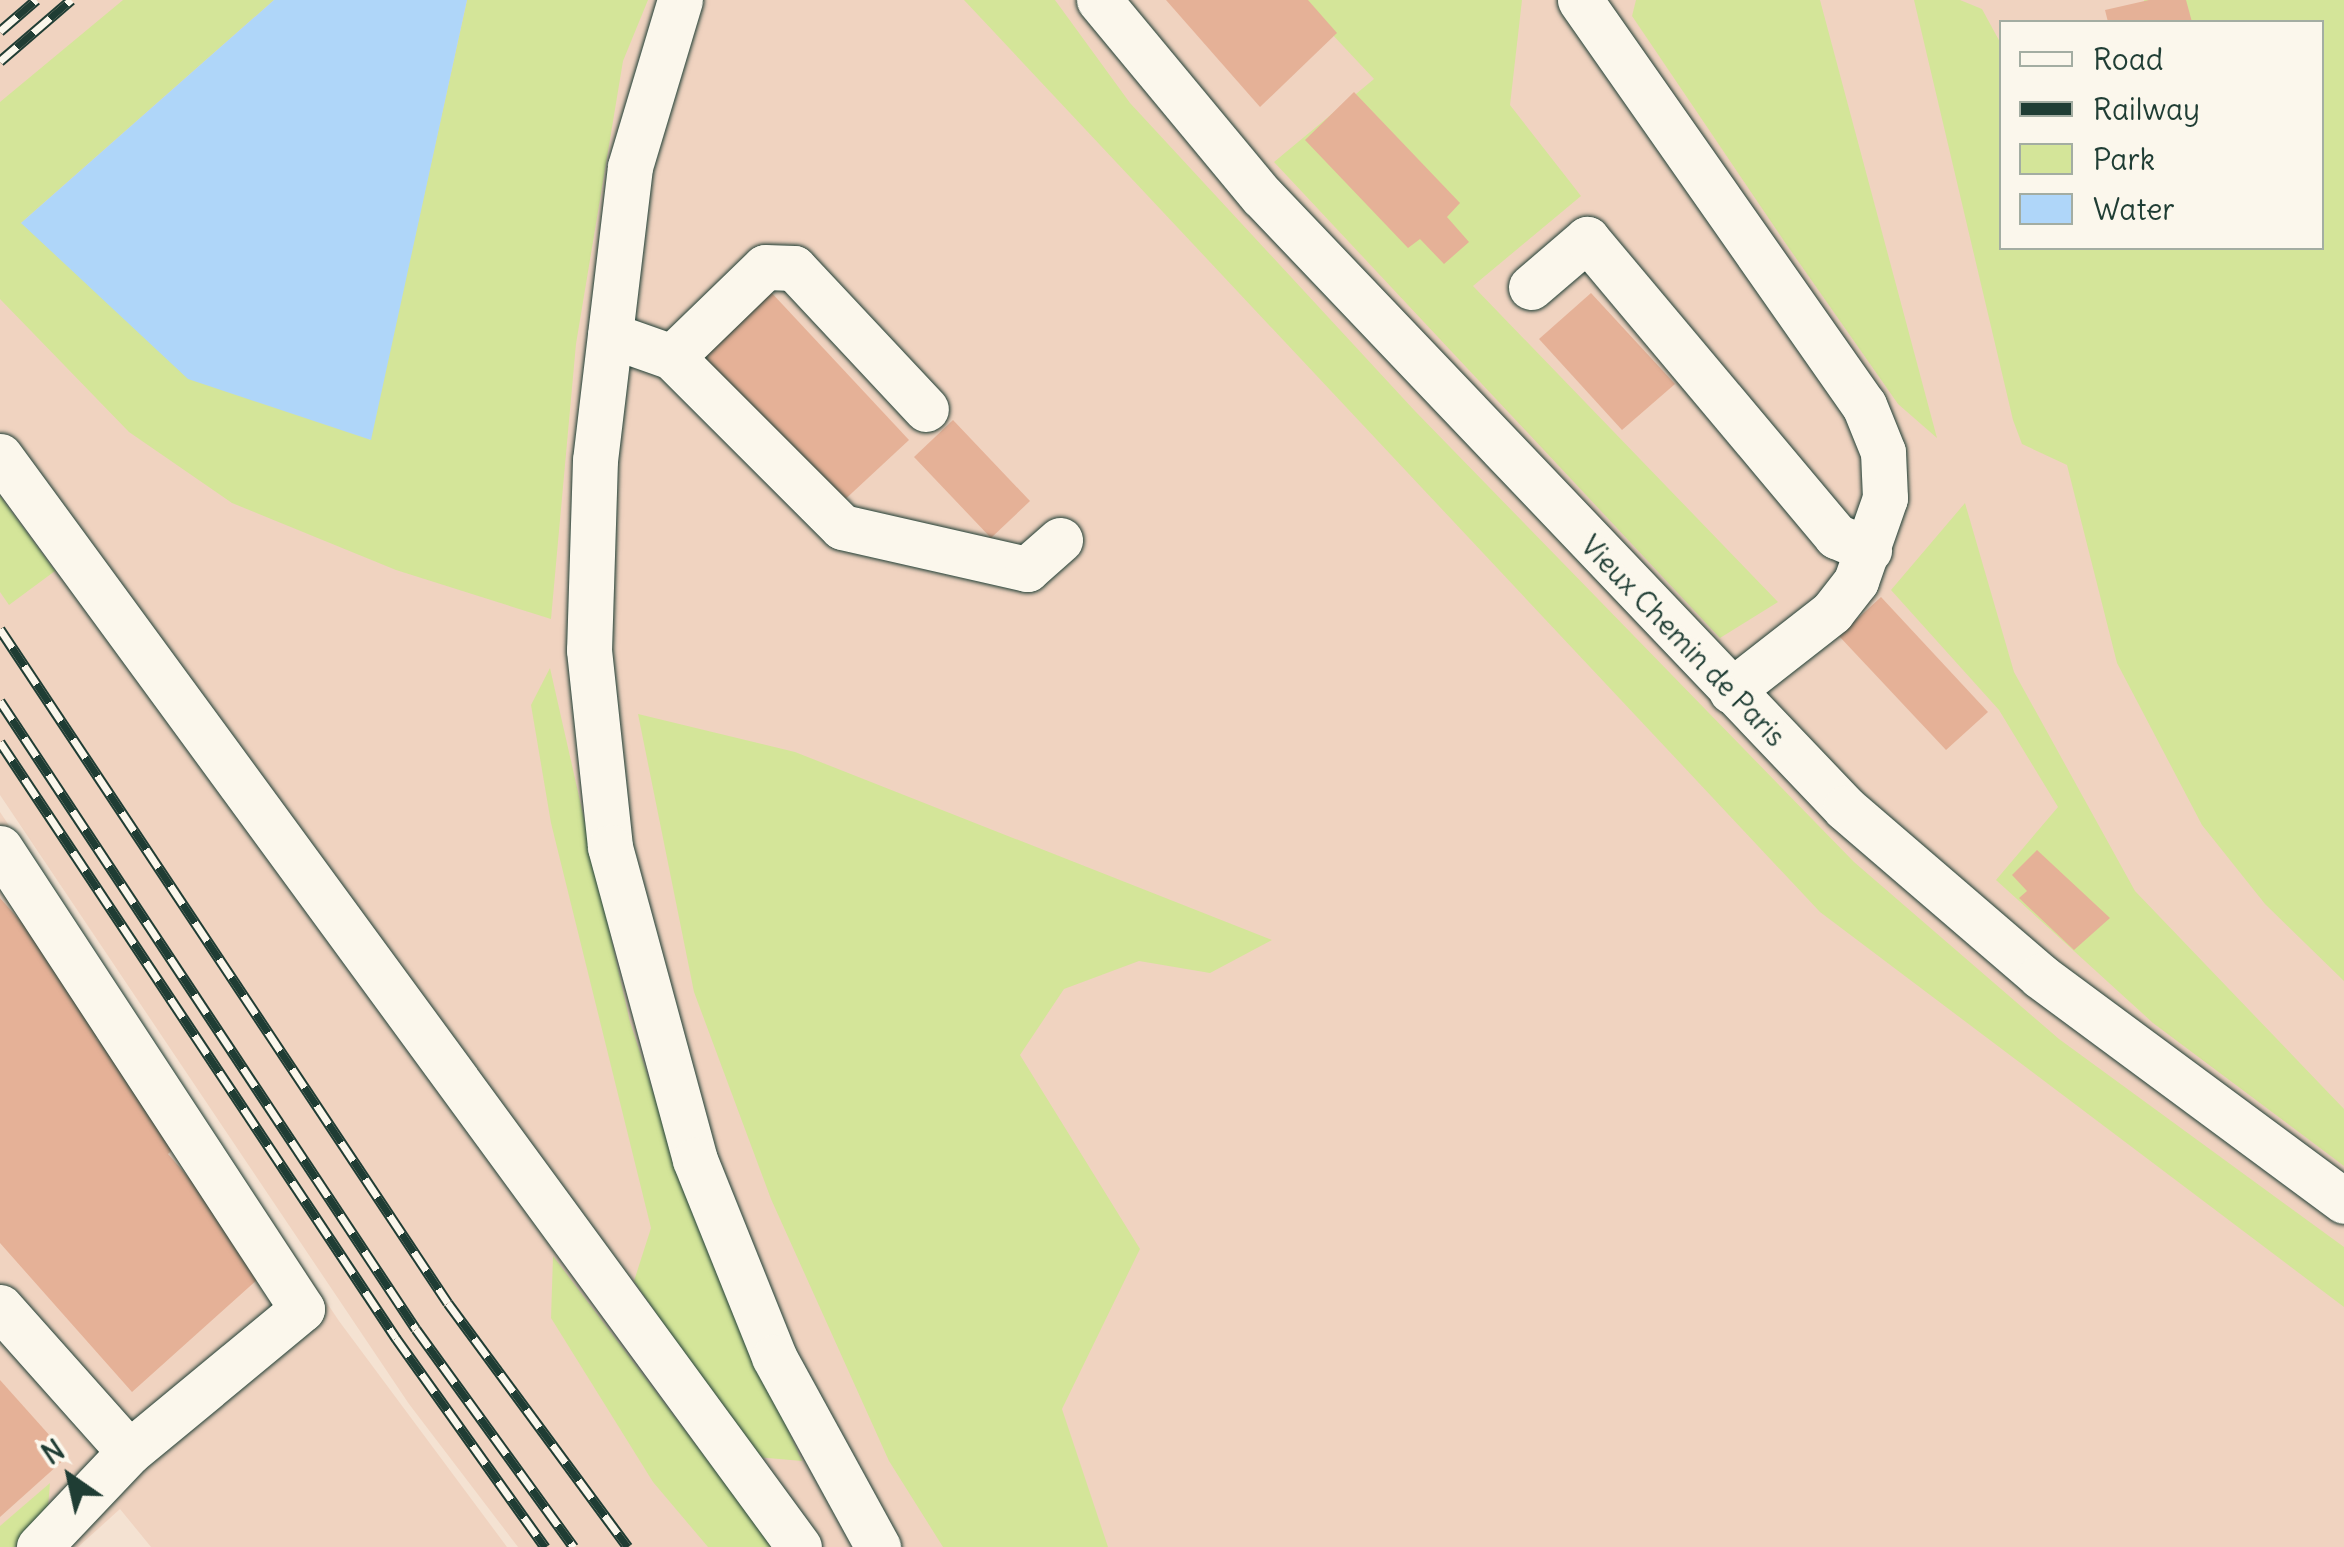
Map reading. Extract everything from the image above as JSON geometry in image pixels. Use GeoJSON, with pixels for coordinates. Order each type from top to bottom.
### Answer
{"type":"FeatureCollection","features":[{"type":"Feature","properties":{"kind":"street"},"geometry":{"type":"LineString","coordinates":[[680,0],[630,167],[595,460],[589,650],[610,846],[695,1160],[774,1357],[878,1547]]}},
{"type":"Feature","properties":{"kind":"street","name":"Vieux Chemin de Paris"},"geometry":{"type":"LineString","coordinates":[[1099,0],[1262,196],[1730,692],[1845,808],[2040,976],[2344,1201]]}},
{"type":"Feature","properties":{"kind":"street"},"geometry":{"type":"LineString","coordinates":[[1580,0],[1864,406],[1883,452],[1885,498],[1869,550],[1832,612],[1730,692]]}},
{"type":"Feature","properties":{"kind":"street"},"geometry":{"type":"LineString","coordinates":[[1531,286],[1587,239],[1836,536],[1869,550]]}},
{"type":"Feature","properties":{"kind":"street"},"geometry":{"type":"LineString","coordinates":[[672,357],[765,267],[794,268],[926,409]]}},
{"type":"Feature","properties":{"kind":"street"},"geometry":{"type":"LineString","coordinates":[[610,335],[672,357],[842,527],[1027,569],[1060,540]]}},
{"type":"Feature","properties":{"kind":"street"},"geometry":{"type":"LineString","coordinates":[[0,456],[799,1547]]}},
{"type":"Feature","properties":{"kind":"street"},"geometry":{"type":"LineString","coordinates":[[0,848],[302,1309],[130,1452],[39,1547]]}},
{"type":"Feature","properties":{"kind":"street"},"geometry":{"type":"LineString","coordinates":[[0,1308],[130,1452]]}},
{"type":"Feature","properties":{"kind":"shaded area"},"geometry":{"type":"Polygon","coordinates":[[[0,0],[2344,0],[2344,1547],[518,1547],[409,1404],[0,795],[0,0]]]}},
{"type":"Feature","properties":{"kind":"shaded area"},"geometry":{"type":"Polygon","coordinates":[[[0,812],[339,1321],[507,1547],[151,1547],[120,1509],[78,1547],[0,1547],[0,812]]]}},
{"type":"Feature","properties":{"kind":"green space"},"geometry":{"type":"Polygon","coordinates":[[[123,0],[274,0],[21,223],[370,440],[467,0],[648,0],[623,61],[576,344],[551,619],[396,570],[232,503],[129,432],[0,299],[0,102],[123,0]]]}},
{"type":"Feature","properties":{"kind":"green space"},"geometry":{"type":"Polygon","coordinates":[[[964,0],[1055,0],[1130,103],[1414,410],[1854,862],[2059,1039],[2344,1247],[2344,1307],[1820,912],[964,0]]]}},
{"type":"Feature","properties":{"kind":"green space"},"geometry":{"type":"Polygon","coordinates":[[[1300,0],[1522,0],[1510,105],[1581,196],[1473,286],[1778,602],[1720,638],[1274,162],[1374,79],[1300,0]]]}},
{"type":"Feature","properties":{"kind":"green space"},"geometry":{"type":"Polygon","coordinates":[[[1636,0],[1820,0],[1937,438],[1898,404],[1784,241],[1632,16],[1636,0]]]}},
{"type":"Feature","properties":{"kind":"green space"},"geometry":{"type":"Polygon","coordinates":[[[1914,0],[1960,0],[1982,9],[1999,40],[1999,250],[2324,250],[2324,20],[2149,20],[2144,0],[2344,0],[2344,981],[2265,904],[2202,825],[2117,663],[2067,465],[2022,444],[2013,420],[1914,0]]]}},
{"type":"Feature","properties":{"kind":"green space"},"geometry":{"type":"Polygon","coordinates":[[[0,496],[55,571],[9,605],[0,592],[0,496]]]}},
{"type":"Feature","properties":{"kind":"green space"},"geometry":{"type":"Polygon","coordinates":[[[1965,503],[2014,672],[2135,891],[2344,1109],[2344,1166],[2153,1023],[1996,880],[2058,807],[1999,710],[1891,590],[1965,503]]]}},
{"type":"Feature","properties":{"kind":"green space"},"geometry":{"type":"Polygon","coordinates":[[[550,668],[630,1022],[698,1228],[802,1461],[755,1457],[634,1281],[651,1228],[551,823],[531,705],[550,668]]]}},
{"type":"Feature","properties":{"kind":"green space"},"geometry":{"type":"Polygon","coordinates":[[[638,714],[795,752],[1272,940],[1210,973],[1139,961],[1064,989],[1020,1055],[1140,1249],[1062,1409],[1108,1547],[943,1547],[889,1461],[771,1199],[694,992],[638,714]]]}},
{"type":"Feature","properties":{"kind":"green space"},"geometry":{"type":"Polygon","coordinates":[[[553,1256],[773,1547],[708,1547],[653,1482],[551,1318],[553,1256]]]}},
{"type":"Feature","properties":{"kind":"green space"},"geometry":{"type":"Polygon","coordinates":[[[50,1483],[47,1519],[15,1547],[0,1547],[0,1526],[50,1483]]]}},
{"type":"Feature","properties":{"kind":"water"},"geometry":{"type":"Polygon","coordinates":[[[274,0],[467,0],[371,440],[188,379],[21,223],[274,0]]]}},
{"type":"Feature","properties":{"kind":"building"},"geometry":{"type":"Polygon","coordinates":[[[1166,0],[1308,0],[1337,33],[1260,107],[1166,0]]]}},
{"type":"Feature","properties":{"kind":"building"},"geometry":{"type":"Polygon","coordinates":[[[2149,0],[2186,0],[2191,20],[2108,20],[2105,10],[2149,0]]]}},
{"type":"Feature","properties":{"kind":"building"},"geometry":{"type":"Polygon","coordinates":[[[1354,92],[1460,203],[1447,217],[1469,242],[1444,264],[1420,239],[1408,248],[1305,140],[1354,92]]]}},
{"type":"Feature","properties":{"kind":"building"},"geometry":{"type":"Polygon","coordinates":[[[769,290],[909,440],[839,505],[699,356],[769,290]]]}},
{"type":"Feature","properties":{"kind":"building"},"geometry":{"type":"Polygon","coordinates":[[[1591,293],[1675,384],[1622,430],[1539,339],[1591,293]]]}},
{"type":"Feature","properties":{"kind":"building"},"geometry":{"type":"Polygon","coordinates":[[[953,420],[1030,501],[991,538],[914,457],[953,420]]]}},
{"type":"Feature","properties":{"kind":"building"},"geometry":{"type":"Polygon","coordinates":[[[1881,597],[1988,712],[1946,750],[1839,636],[1881,597]]]}},
{"type":"Feature","properties":{"kind":"building"},"geometry":{"type":"Polygon","coordinates":[[[2037,850],[2110,918],[2074,950],[2019,898],[2027,891],[2012,875],[2037,850]]]}},
{"type":"Feature","properties":{"kind":"building"},"geometry":{"type":"Polygon","coordinates":[[[0,898],[110,1023],[96,1038],[183,1139],[168,1154],[269,1269],[132,1392],[0,1243],[0,898]]]}},
{"type":"Feature","properties":{"kind":"building"},"geometry":{"type":"Polygon","coordinates":[[[0,1380],[68,1456],[0,1517],[0,1380]]]}},
{"type":"Feature","properties":{"kind":"railway"},"geometry":{"type":"LineString","coordinates":[[0,31],[36,0]]}},
{"type":"Feature","properties":{"kind":"railway"},"geometry":{"type":"LineString","coordinates":[[0,61],[71,0]]}},
{"type":"Feature","properties":{"kind":"railway"},"geometry":{"type":"LineString","coordinates":[[0,629],[448,1303],[628,1547]]}},
{"type":"Feature","properties":{"kind":"railway"},"geometry":{"type":"LineString","coordinates":[[0,701],[416,1329],[574,1547]]}},
{"type":"Feature","properties":{"kind":"railway"},"geometry":{"type":"LineString","coordinates":[[0,742],[396,1338],[545,1547]]}}]}
